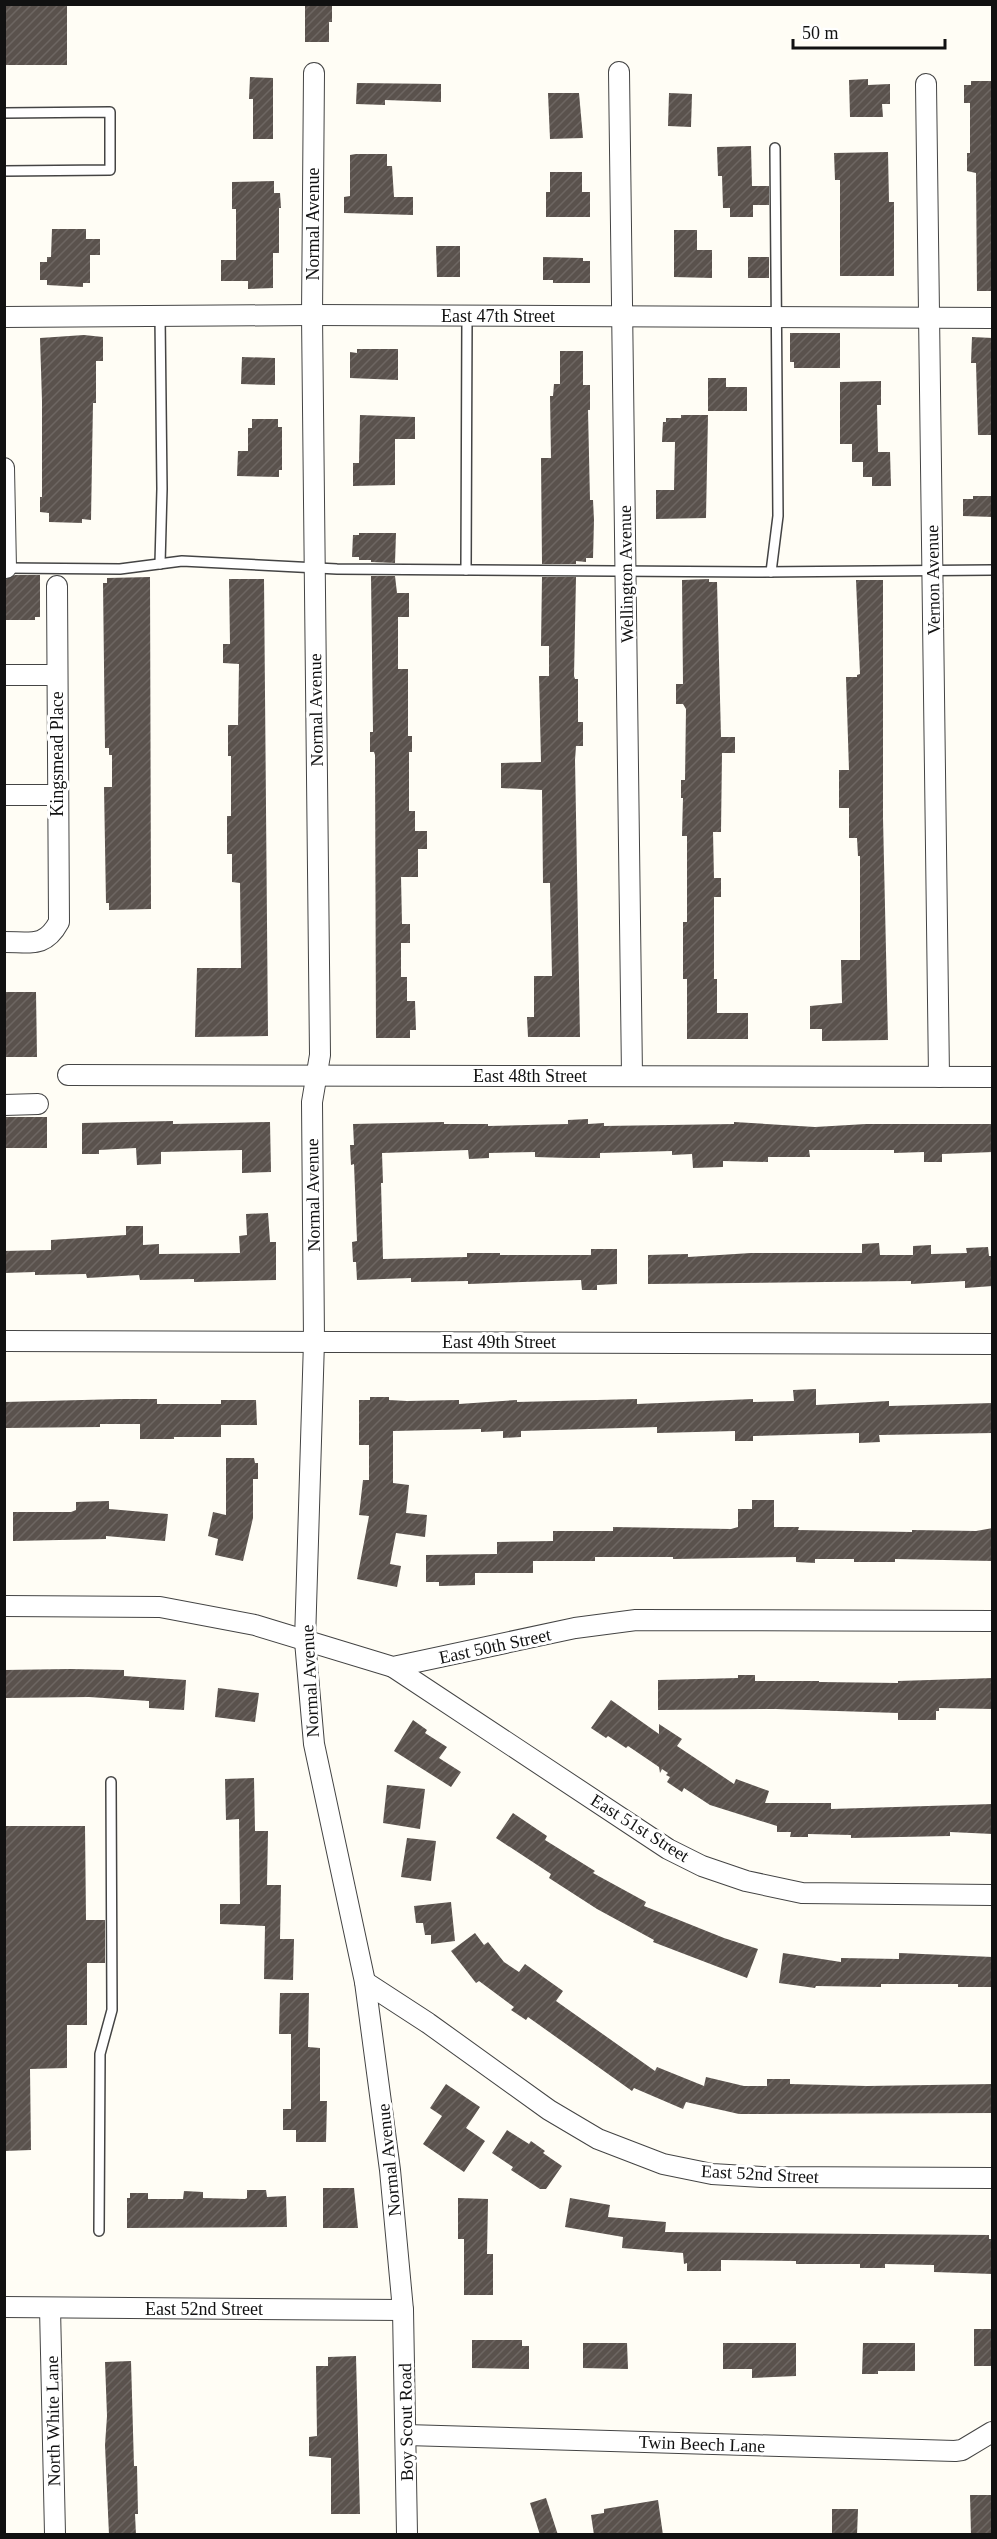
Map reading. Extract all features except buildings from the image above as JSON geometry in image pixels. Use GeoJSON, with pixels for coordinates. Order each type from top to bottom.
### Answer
{"type":"FeatureCollection","features":[{"type":"Feature","properties":{"kind":"street","name":"Wellington Avenue"},"geometry":{"type":"LineString","coordinates":[[619,72],[632,1076]]}},
{"type":"Feature","properties":{"kind":"street","name":"Normal Avenue"},"geometry":{"type":"LineString","coordinates":[[314,73],[312,315],[320,1055],[312,1102],[314,1341],[306,1641],[314,1744],[365,1982],[390,2170],[403,2310]]}},
{"type":"Feature","properties":{"kind":"street","name":"Vernon Avenue"},"geometry":{"type":"LineString","coordinates":[[926,84],[939,1077]]}},
{"type":"Feature","properties":{"kind":"street","name":"East 47th Street"},"geometry":{"type":"LineString","coordinates":[[4,317],[312,315],[993,318]]}},
{"type":"Feature","properties":{"kind":"street"},"geometry":{"type":"LineString","coordinates":[[4,468],[5,568]]}},
{"type":"Feature","properties":{"kind":"street","name":"Kingsmead Place"},"geometry":{"type":"LineString","coordinates":[[4,942],[37,942],[51,936],[59,922],[57,586]]}},
{"type":"Feature","properties":{"kind":"street"},"geometry":{"type":"LineString","coordinates":[[4,675],[57,675]]}},
{"type":"Feature","properties":{"kind":"street"},"geometry":{"type":"LineString","coordinates":[[4,795],[57,795]]}},
{"type":"Feature","properties":{"kind":"street","name":"East 48th Street"},"geometry":{"type":"LineString","coordinates":[[68,1075],[993,1077]]}},
{"type":"Feature","properties":{"kind":"street"},"geometry":{"type":"LineString","coordinates":[[4,1105],[38,1104]]}},
{"type":"Feature","properties":{"kind":"street","name":"East 49th Street"},"geometry":{"type":"LineString","coordinates":[[4,1341],[993,1344]]}},
{"type":"Feature","properties":{"kind":"street","name":"East 50th Street"},"geometry":{"type":"LineString","coordinates":[[4,1605],[160,1607],[236,1620],[393,1667],[618,1621],[993,1621]]}},
{"type":"Feature","properties":{"kind":"street","name":"East 51st Street"},"geometry":{"type":"LineString","coordinates":[[393,1667],[668,1849],[702,1866],[746,1881],[802,1893],[993,1895]]}},
{"type":"Feature","properties":{"kind":"street","name":"East 52nd Street"},"geometry":{"type":"LineString","coordinates":[[365,1982],[428,2023],[549,2110],[598,2139],[663,2164],[712,2174],[762,2177],[993,2178]]}},
{"type":"Feature","properties":{"kind":"street","name":"East 52nd Street"},"geometry":{"type":"LineString","coordinates":[[4,2307],[403,2310]]}},
{"type":"Feature","properties":{"kind":"street","name":"North White Lane"},"geometry":{"type":"LineString","coordinates":[[50,2308],[55,2535]]}},
{"type":"Feature","properties":{"kind":"street","name":"Boy Scout Road"},"geometry":{"type":"LineString","coordinates":[[403,2310],[407,2535]]}},
{"type":"Feature","properties":{"kind":"street","name":"Twin Beech Lane"},"geometry":{"type":"LineString","coordinates":[[406,2435],[955,2451],[962,2450],[993,2432]]}},
{"type":"Feature","properties":{"kind":"lane"},"geometry":{"type":"LineString","coordinates":[[4,113],[110,112],[110,170],[4,171]]}},
{"type":"Feature","properties":{"kind":"lane"},"geometry":{"type":"LineString","coordinates":[[771,572],[778,516],[775,148]]}},
{"type":"Feature","properties":{"kind":"lane"},"geometry":{"type":"LineString","coordinates":[[160,316],[162,489],[160,564]]}},
{"type":"Feature","properties":{"kind":"lane"},"geometry":{"type":"LineString","coordinates":[[466,570],[467,316]]}},
{"type":"Feature","properties":{"kind":"lane"},"geometry":{"type":"LineString","coordinates":[[5,568],[120,569],[182,561],[314,566],[337,569],[626,572],[993,570]]}},
{"type":"Feature","properties":{"kind":"lane"},"geometry":{"type":"LineString","coordinates":[[99,2232],[100,2054],[112,2010],[111,1782]]}}]}
